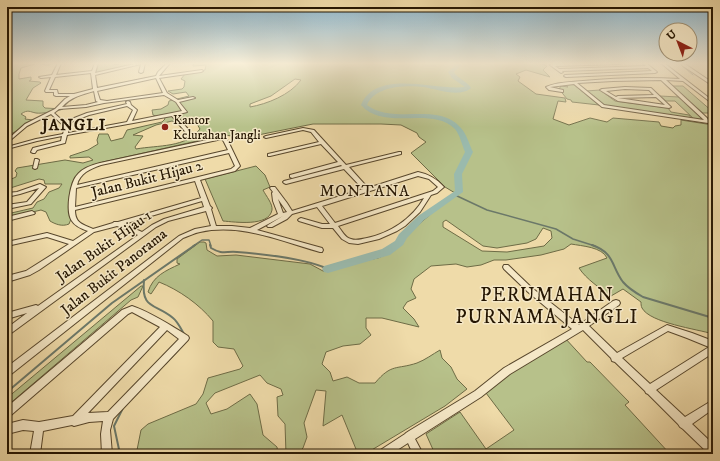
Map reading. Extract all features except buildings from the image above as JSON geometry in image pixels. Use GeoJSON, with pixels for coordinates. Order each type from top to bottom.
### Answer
{"type":"FeatureCollection","features":[{"type":"Feature","properties":{"kind":"street"},"geometry":{"type":"LineString","coordinates":[[50,85],[47,91],[56,91],[56,95],[75,95],[121,85]]}},
{"type":"Feature","properties":{"kind":"street"},"geometry":{"type":"LineString","coordinates":[[94,85],[97,100],[103,102]]}},
{"type":"Feature","properties":{"kind":"street"},"geometry":{"type":"LineString","coordinates":[[7,148],[65,134],[185,112],[177,101],[165,94],[161,85]]}},
{"type":"Feature","properties":{"kind":"street"},"geometry":{"type":"LineString","coordinates":[[562,91],[550,89],[548,87],[563,85]]}},
{"type":"Feature","properties":{"kind":"street"},"geometry":{"type":"LineString","coordinates":[[577,85],[603,106],[707,122],[706,119],[668,85]]}},
{"type":"Feature","properties":{"kind":"street"},"geometry":{"type":"LineString","coordinates":[[620,85],[625,88]]}},
{"type":"Feature","properties":{"kind":"street"},"geometry":{"type":"LineString","coordinates":[[689,85],[713,103]]}},
{"type":"Feature","properties":{"kind":"street"},"geometry":{"type":"LineString","coordinates":[[595,90],[648,88],[668,105],[654,105],[619,100],[613,98],[602,90]]}},
{"type":"Feature","properties":{"kind":"street"},"geometry":{"type":"LineString","coordinates":[[59,108],[86,106],[128,98],[165,94]]}},
{"type":"Feature","properties":{"kind":"street"},"geometry":{"type":"LineString","coordinates":[[7,142],[30,122],[52,113],[66,100],[75,95]]}},
{"type":"Feature","properties":{"kind":"street"},"geometry":{"type":"LineString","coordinates":[[613,98],[658,96]]}},
{"type":"Feature","properties":{"kind":"street"},"geometry":{"type":"LineString","coordinates":[[128,98],[128,105]]}},
{"type":"Feature","properties":{"kind":"street"},"geometry":{"type":"LineString","coordinates":[[177,101],[193,98]]}},
{"type":"Feature","properties":{"kind":"street"},"geometry":{"type":"LineString","coordinates":[[64,123],[88,114],[128,105],[135,110],[129,122]]}},
{"type":"Feature","properties":{"kind":"street"},"geometry":{"type":"LineString","coordinates":[[33,152],[35,149],[62,143],[67,128],[64,123],[52,113]]}},
{"type":"Feature","properties":{"kind":"street"},"geometry":{"type":"LineString","coordinates":[[174,115],[190,134]]}},
{"type":"Feature","properties":{"kind":"street"},"geometry":{"type":"LineString","coordinates":[[266,137],[306,129],[312,131],[366,189]]}},
{"type":"Feature","properties":{"kind":"street"},"geometry":{"type":"LineString","coordinates":[[74,187],[231,151],[226,140],[223,138],[93,166],[76,178],[74,187],[72,209],[73,219],[92,231]]}},
{"type":"Feature","properties":{"kind":"street"},"geometry":{"type":"LineString","coordinates":[[272,156],[324,144]]}},
{"type":"Feature","properties":{"kind":"street","name":"Jalan Bukit Hijau 2"},"geometry":{"type":"LineString","coordinates":[[72,209],[227,171],[238,166],[231,151]]}},
{"type":"Feature","properties":{"kind":"street"},"geometry":{"type":"LineString","coordinates":[[292,176],[399,153]]}},
{"type":"Feature","properties":{"kind":"street"},"geometry":{"type":"LineString","coordinates":[[35,168],[37,160]]}},
{"type":"Feature","properties":{"kind":"street"},"geometry":{"type":"LineString","coordinates":[[286,182],[343,165]]}},
{"type":"Feature","properties":{"kind":"street"},"geometry":{"type":"LineString","coordinates":[[254,231],[281,215],[420,173],[424,174],[440,186],[438,191],[428,195],[333,226],[322,226],[301,220]]}},
{"type":"Feature","properties":{"kind":"street"},"geometry":{"type":"LineString","coordinates":[[198,178],[214,227]]}},
{"type":"Feature","properties":{"kind":"street"},"geometry":{"type":"LineString","coordinates":[[7,195],[40,186],[43,187],[29,202],[7,207]]}},
{"type":"Feature","properties":{"kind":"street"},"geometry":{"type":"LineString","coordinates":[[281,215],[274,190],[290,213]]}},
{"type":"Feature","properties":{"kind":"street"},"geometry":{"type":"LineString","coordinates":[[318,205],[333,226],[344,238],[354,242],[387,235],[405,223],[423,203],[428,195]]}},
{"type":"Feature","properties":{"kind":"street"},"geometry":{"type":"LineString","coordinates":[[7,279],[28,273],[92,231],[205,199]]}},
{"type":"Feature","properties":{"kind":"street","name":"Jalan Bukit Hijau 1"},"geometry":{"type":"LineString","coordinates":[[7,332],[159,222],[209,208]]}},
{"type":"Feature","properties":{"kind":"street"},"geometry":{"type":"LineString","coordinates":[[7,219],[32,213]]}},
{"type":"Feature","properties":{"kind":"street","name":"Jalan Bukit Panorama"},"geometry":{"type":"LineString","coordinates":[[254,231],[272,225],[285,218],[290,213]]}},
{"type":"Feature","properties":{"kind":"street"},"geometry":{"type":"LineString","coordinates":[[116,223],[142,234]]}},
{"type":"Feature","properties":{"kind":"street"},"geometry":{"type":"LineString","coordinates":[[272,225],[272,235]]}},
{"type":"Feature","properties":{"kind":"street","name":"Jalan Bukit Panorama"},"geometry":{"type":"LineString","coordinates":[[7,372],[181,237],[198,229],[214,227],[254,231],[320,250]]}},
{"type":"Feature","properties":{"kind":"street"},"geometry":{"type":"LineString","coordinates":[[7,244],[42,235],[52,236],[73,243]]}},
{"type":"Feature","properties":{"kind":"street"},"geometry":{"type":"LineString","coordinates":[[7,248],[52,236]]}},
{"type":"Feature","properties":{"kind":"street"},"geometry":{"type":"LineString","coordinates":[[506,267],[530,290],[581,327],[713,451]]}},
{"type":"Feature","properties":{"kind":"street"},"geometry":{"type":"LineString","coordinates":[[382,454],[478,394],[507,371],[581,327],[616,304]]}},
{"type":"Feature","properties":{"kind":"street","name":"Jalan Bukit Hijau 1"},"geometry":{"type":"LineString","coordinates":[[7,316],[40,307]]}},
{"type":"Feature","properties":{"kind":"street"},"geometry":{"type":"LineString","coordinates":[[7,413],[128,310],[135,310],[185,338],[110,416],[106,423],[105,431],[107,454]]}},
{"type":"Feature","properties":{"kind":"street"},"geometry":{"type":"LineString","coordinates":[[74,421],[166,326]]}},
{"type":"Feature","properties":{"kind":"street"},"geometry":{"type":"LineString","coordinates":[[615,358],[667,328],[713,345]]}},
{"type":"Feature","properties":{"kind":"street"},"geometry":{"type":"LineString","coordinates":[[649,390],[713,349]]}},
{"type":"Feature","properties":{"kind":"street"},"geometry":{"type":"LineString","coordinates":[[683,424],[713,404]]}},
{"type":"Feature","properties":{"kind":"street"},"geometry":{"type":"LineString","coordinates":[[7,428],[23,426],[39,427],[89,417],[110,416]]}},
{"type":"Feature","properties":{"kind":"street"},"geometry":{"type":"LineString","coordinates":[[35,454],[39,427]]}},
{"type":"Feature","properties":{"kind":"street"},"geometry":{"type":"LineString","coordinates":[[409,436],[418,454]]}},
{"type":"Feature","properties":{"kind":"green space"},"geometry":{"type":"Polygon","coordinates":[[[7,85],[39,85],[33,88],[26,100],[43,101],[43,106],[45,108],[63,109],[42,113],[29,111],[23,112],[21,114],[26,117],[25,119],[33,120],[13,133],[7,135],[7,85]]]}},
{"type":"Feature","properties":{"kind":"green space"},"geometry":{"type":"Polygon","coordinates":[[[184,85],[287,85],[271,96],[250,104],[250,107],[264,104],[278,98],[296,85],[523,85],[536,94],[565,98],[566,102],[558,101],[553,119],[569,125],[590,118],[607,122],[613,118],[659,122],[661,126],[673,128],[681,125],[681,120],[713,125],[713,334],[674,325],[654,318],[642,308],[641,302],[623,289],[611,296],[590,280],[579,268],[607,258],[601,251],[596,249],[571,244],[564,249],[541,255],[506,260],[494,260],[481,265],[467,267],[456,264],[431,266],[414,279],[411,289],[416,298],[407,302],[403,308],[414,319],[419,327],[382,318],[366,318],[366,328],[371,335],[360,344],[343,346],[326,352],[322,364],[330,372],[333,381],[347,377],[359,383],[375,383],[386,372],[394,368],[417,363],[440,350],[442,358],[451,367],[457,379],[467,389],[445,406],[365,454],[358,454],[342,415],[323,426],[326,391],[316,390],[304,423],[307,437],[303,448],[297,454],[286,454],[285,424],[278,416],[277,397],[283,395],[281,389],[267,383],[260,375],[215,393],[206,403],[211,414],[227,409],[250,394],[257,404],[263,435],[277,447],[278,454],[141,454],[137,450],[141,430],[148,424],[196,404],[203,394],[208,378],[240,369],[243,366],[234,349],[218,347],[213,342],[213,321],[195,303],[181,293],[159,282],[151,294],[148,292],[150,286],[156,278],[180,264],[177,263],[177,259],[200,242],[204,242],[206,243],[207,250],[217,256],[236,255],[310,264],[323,271],[328,271],[343,265],[378,258],[387,254],[403,242],[410,232],[455,193],[445,187],[411,153],[426,142],[419,137],[417,133],[401,125],[313,124],[233,140],[232,136],[224,135],[103,162],[87,168],[78,174],[74,179],[71,192],[69,212],[71,219],[69,224],[61,225],[50,221],[46,212],[41,210],[7,218],[7,214],[33,208],[37,202],[44,199],[49,192],[59,188],[62,184],[45,184],[44,180],[39,179],[7,189],[7,181],[16,177],[17,173],[15,171],[17,168],[65,160],[83,163],[93,160],[89,157],[70,158],[70,156],[88,150],[98,144],[97,140],[99,134],[108,134],[111,141],[123,138],[127,130],[162,122],[165,119],[164,117],[176,115],[173,113],[156,116],[153,115],[152,110],[161,109],[168,105],[169,101],[189,96],[186,92],[173,94],[168,91],[182,89],[184,85]],[[172,121],[156,125],[133,135],[143,136],[135,147],[136,149],[179,143],[187,140],[200,129],[197,124],[180,124],[172,121]],[[446,220],[443,222],[443,227],[482,251],[507,252],[544,246],[552,238],[551,231],[543,228],[536,239],[527,243],[497,248],[483,246],[446,220]]]}},
{"type":"Feature","properties":{"kind":"green space"},"geometry":{"type":"Polygon","coordinates":[[[565,85],[574,85],[599,105],[572,102],[571,100],[567,99],[559,89],[561,86],[568,87],[565,85]]]}},
{"type":"Feature","properties":{"kind":"green space"},"geometry":{"type":"Polygon","coordinates":[[[671,86],[683,86],[713,113],[703,113],[671,86]]]}},
{"type":"Feature","properties":{"kind":"green space"},"geometry":{"type":"Polygon","coordinates":[[[600,90],[615,101],[668,108],[671,112],[689,115],[692,119],[603,105],[586,91],[600,90]]]}},
{"type":"Feature","properties":{"kind":"green space"},"geometry":{"type":"Polygon","coordinates":[[[660,96],[679,97],[704,120],[694,119],[675,101],[666,101],[660,96]]]}},
{"type":"Feature","properties":{"kind":"green space"},"geometry":{"type":"Polygon","coordinates":[[[256,166],[265,175],[270,187],[263,190],[271,205],[272,210],[270,215],[265,219],[251,222],[223,221],[205,179],[256,166]]]}},
{"type":"Feature","properties":{"kind":"green space"},"geometry":{"type":"Polygon","coordinates":[[[141,286],[143,286],[138,297],[131,300],[7,406],[7,398],[141,286]]]}},
{"type":"Feature","properties":{"kind":"green space"},"geometry":{"type":"Polygon","coordinates":[[[564,337],[587,362],[590,362],[629,402],[625,405],[670,454],[435,454],[426,434],[460,412],[486,449],[514,430],[486,393],[515,369],[564,337]]]}},
{"type":"Feature","properties":{"kind":"waterway"},"geometry":{"type":"LineString","coordinates":[[328,269],[386,252],[399,243],[403,236],[421,218],[459,192],[458,174],[469,152],[458,128],[445,120],[433,117],[382,115],[372,111],[364,105],[367,98],[372,93],[379,90],[396,86],[424,85],[438,89],[456,90],[468,88],[465,85]]}},
{"type":"Feature","properties":{"kind":"waterway"},"geometry":{"type":"LineString","coordinates":[[455,195],[487,210],[556,229],[573,239],[592,245]]}},
{"type":"Feature","properties":{"kind":"waterway"},"geometry":{"type":"LineString","coordinates":[[193,246],[202,240],[209,240],[211,246]]}},
{"type":"Feature","properties":{"kind":"waterway"},"geometry":{"type":"LineString","coordinates":[[144,281],[195,245]]}},
{"type":"Feature","properties":{"kind":"waterway"},"geometry":{"type":"LineString","coordinates":[[210,245],[211,248],[221,252],[259,254],[308,262],[328,269]]}},
{"type":"Feature","properties":{"kind":"waterway"},"geometry":{"type":"LineString","coordinates":[[592,245],[599,248],[609,256],[623,282],[643,297],[713,318]]}},
{"type":"Feature","properties":{"kind":"waterway"},"geometry":{"type":"LineString","coordinates":[[7,392],[112,303],[144,281]]}},
{"type":"Feature","properties":{"kind":"waterway"},"geometry":{"type":"LineString","coordinates":[[144,281],[144,290],[147,301],[173,318],[184,334]]}},
{"type":"Feature","properties":{"kind":"waterway"},"geometry":{"type":"LineString","coordinates":[[165,364],[179,349]]}},
{"type":"Feature","properties":{"kind":"waterway"},"geometry":{"type":"LineString","coordinates":[[120,454],[114,426],[123,408]]}},
{"type":"Feature","properties":{"kind":"place","name":"Kantor Kelurahan Jangli"},"geometry":{"type":"Point","coordinates":[165,127]}},
{"type":"Feature","properties":{"kind":"district","name":"JANGLI"},"geometry":{"type":"Point","coordinates":[74,125]}},
{"type":"Feature","properties":{"kind":"district","name":"MONTANA"},"geometry":{"type":"Point","coordinates":[365,191]}},
{"type":"Feature","properties":{"kind":"district","name":"PERUMAHAN PURNAMA JANGLI"},"geometry":{"type":"Point","coordinates":[547,306]}}]}
